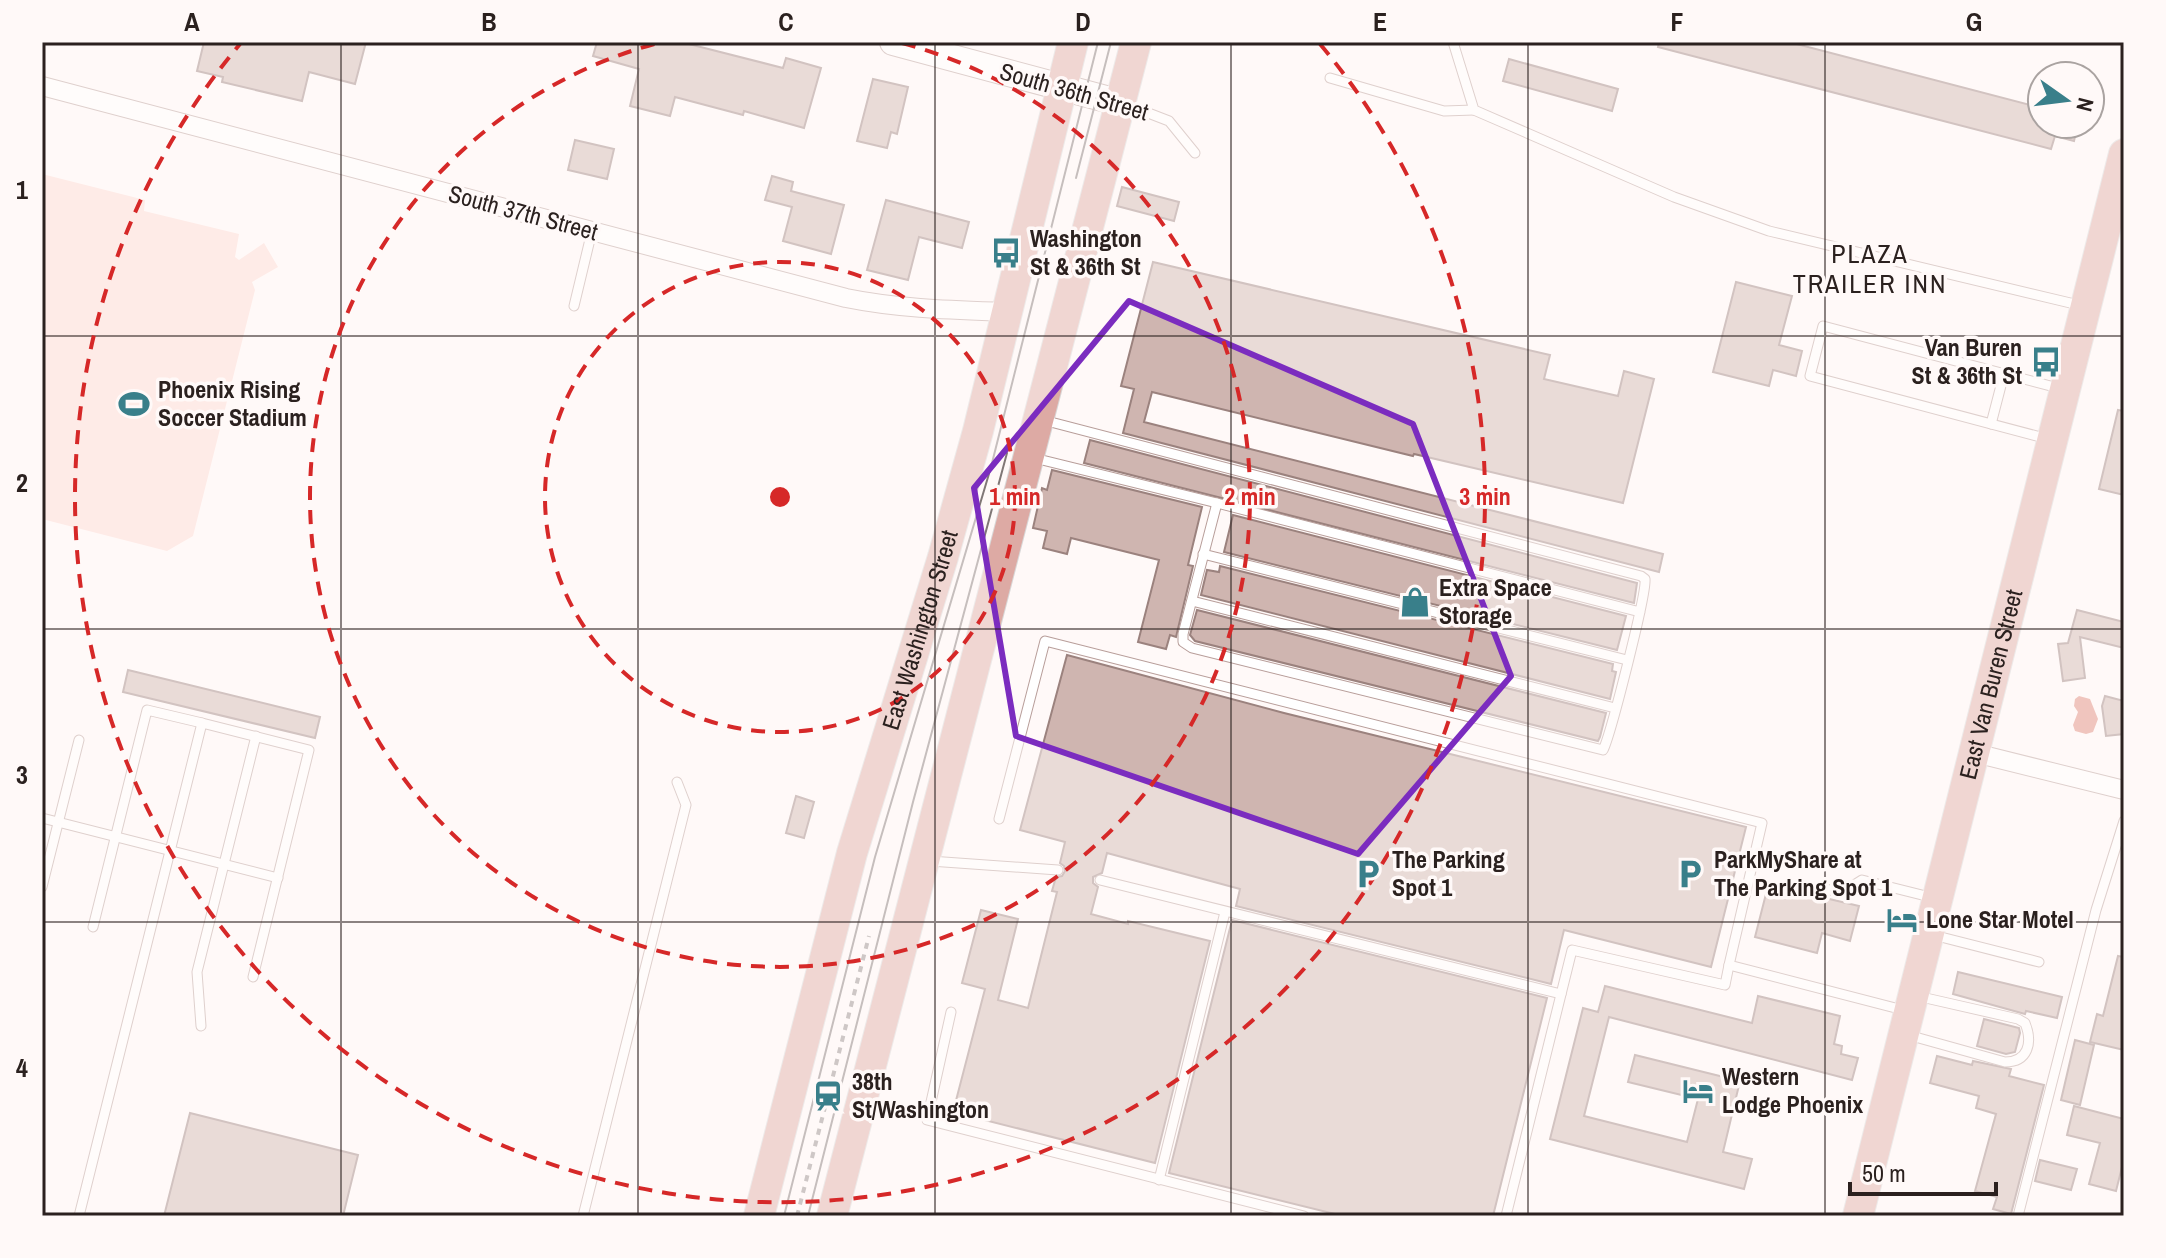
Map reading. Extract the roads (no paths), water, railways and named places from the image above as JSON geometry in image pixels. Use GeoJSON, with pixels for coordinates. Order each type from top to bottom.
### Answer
{"type":"FeatureCollection","features":[{"type":"Feature","properties":{"kind":"main road","name":"East Washington Street"},"geometry":{"type":"LineString","coordinates":[[759,1216],[852,853],[943,557],[1009,312],[1073,42]]}},
{"type":"Feature","properties":{"kind":"main road"},"geometry":{"type":"LineString","coordinates":[[832,1216],[1136,42]]}},
{"type":"Feature","properties":{"kind":"main road","name":"East Van Buren Street"},"geometry":{"type":"LineString","coordinates":[[1858,1216],[2086,306],[2116,223],[2124,154]]}},
{"type":"Feature","properties":{"kind":"street","name":"South 36th Street"},"geometry":{"type":"LineString","coordinates":[[893,42],[1121,103]]}},
{"type":"Feature","properties":{"kind":"street","name":"South 37th Street"},"geometry":{"type":"LineString","coordinates":[[42,86],[872,304],[930,310],[1009,312]]}},
{"type":"Feature","properties":{"kind":"street"},"geometry":{"type":"LineString","coordinates":[[1975,753],[2124,790]]}},
{"type":"Feature","properties":{"kind":"lane"},"geometry":{"type":"LineString","coordinates":[[1453,42],[1474,110]]}},
{"type":"Feature","properties":{"kind":"lane"},"geometry":{"type":"LineString","coordinates":[[1330,78],[1444,111],[1474,110],[1674,197],[1769,231],[2086,306]]}},
{"type":"Feature","properties":{"kind":"lane","name":"South 36th Street"},"geometry":{"type":"LineString","coordinates":[[1121,103],[1169,121],[1195,153]]}},
{"type":"Feature","properties":{"kind":"lane"},"geometry":{"type":"LineString","coordinates":[[574,306],[592,231]]}},
{"type":"Feature","properties":{"kind":"lane"},"geometry":{"type":"LineString","coordinates":[[2053,440],[1810,376],[1823,326],[2065,390]]}},
{"type":"Feature","properties":{"kind":"lane"},"geometry":{"type":"LineString","coordinates":[[1991,424],[2004,374]]}},
{"type":"Feature","properties":{"kind":"lane"},"geometry":{"type":"LineString","coordinates":[[1039,419],[1641,576],[1646,586],[1603,750],[1187,645],[1183,634],[1217,503]]}},
{"type":"Feature","properties":{"kind":"lane"},"geometry":{"type":"LineString","coordinates":[[1030,457],[1640,612]]}},
{"type":"Feature","properties":{"kind":"lane"},"geometry":{"type":"LineString","coordinates":[[1203,554],[1627,660]]}},
{"type":"Feature","properties":{"kind":"lane"},"geometry":{"type":"LineString","coordinates":[[1192,601],[1615,708]]}},
{"type":"Feature","properties":{"kind":"lane"},"geometry":{"type":"LineString","coordinates":[[999,819],[1045,641],[1762,823],[1725,985],[1572,950],[1506,1216]]}},
{"type":"Feature","properties":{"kind":"lane"},"geometry":{"type":"LineString","coordinates":[[93,927],[147,710],[309,750],[253,977]]}},
{"type":"Feature","properties":{"kind":"lane"},"geometry":{"type":"LineString","coordinates":[[79,1216],[202,723]]}},
{"type":"Feature","properties":{"kind":"lane"},"geometry":{"type":"LineString","coordinates":[[201,1026],[197,972],[256,736]]}},
{"type":"Feature","properties":{"kind":"lane"},"geometry":{"type":"LineString","coordinates":[[42,887],[79,740]]}},
{"type":"Feature","properties":{"kind":"lane"},"geometry":{"type":"LineString","coordinates":[[583,1216],[686,805],[677,782]]}},
{"type":"Feature","properties":{"kind":"lane"},"geometry":{"type":"LineString","coordinates":[[42,818],[278,878]]}},
{"type":"Feature","properties":{"kind":"lane"},"geometry":{"type":"LineString","coordinates":[[2018,1216],[2096,910],[2124,821]]}},
{"type":"Feature","properties":{"kind":"lane"},"geometry":{"type":"LineString","coordinates":[[923,860],[954,865],[1058,870]]}},
{"type":"Feature","properties":{"kind":"lane"},"geometry":{"type":"LineString","coordinates":[[1100,880],[1561,994]]}},
{"type":"Feature","properties":{"kind":"lane"},"geometry":{"type":"LineString","coordinates":[[1805,886],[1843,892],[1862,880],[1937,899]]}},
{"type":"Feature","properties":{"kind":"lane"},"geometry":{"type":"LineString","coordinates":[[1159,1180],[1225,912]]}},
{"type":"Feature","properties":{"kind":"lane"},"geometry":{"type":"LineString","coordinates":[[1929,934],[2039,962]]}},
{"type":"Feature","properties":{"kind":"lane"},"geometry":{"type":"LineString","coordinates":[[1729,965],[1910,1014],[2005,1062],[2023,1058],[2029,1046],[2025,1023],[2018,1019],[1910,1014]]}},
{"type":"Feature","properties":{"kind":"lane"},"geometry":{"type":"LineString","coordinates":[[951,1012],[927,1120],[1304,1216]]}},
{"type":"Feature","properties":{"kind":"tram line"},"geometry":{"type":"LineString","coordinates":[[784,1216],[875,857],[991,467],[1098,42]]}},
{"type":"Feature","properties":{"kind":"tram line"},"geometry":{"type":"LineString","coordinates":[[1076,178],[1111,42]]}},
{"type":"Feature","properties":{"kind":"tram line"},"geometry":{"type":"LineString","coordinates":[[808,1216],[913,802],[1007,453]]}},
{"type":"Feature","properties":{"kind":"place","name":"Washington St & 36th St"},"geometry":{"type":"Point","coordinates":[1006,253]}},
{"type":"Feature","properties":{"kind":"place","name":"Van Buren St & 36th St"},"geometry":{"type":"Point","coordinates":[2046,362]}},
{"type":"Feature","properties":{"kind":"place","name":"Phoenix Rising Soccer Stadium"},"geometry":{"type":"Point","coordinates":[134,404]}},
{"type":"Feature","properties":{"kind":"place","name":"Extra Space Storage"},"geometry":{"type":"Point","coordinates":[1415,602]}},
{"type":"Feature","properties":{"kind":"place","name":"The Parking Spot 1"},"geometry":{"type":"Point","coordinates":[1368,874]}},
{"type":"Feature","properties":{"kind":"place","name":"ParkMyShare at The Parking Spot 1"},"geometry":{"type":"Point","coordinates":[1690,874]}},
{"type":"Feature","properties":{"kind":"place","name":"Lone Star Motel"},"geometry":{"type":"Point","coordinates":[1902,920]}},
{"type":"Feature","properties":{"kind":"place","name":"Western Lodge Phoenix"},"geometry":{"type":"Point","coordinates":[1698,1091]}},
{"type":"Feature","properties":{"kind":"place","name":"38th St/Washington"},"geometry":{"type":"Point","coordinates":[828,1096]}},
{"type":"Feature","properties":{"kind":"district","name":"PLAZA TRAILER INN"},"geometry":{"type":"Point","coordinates":[1870,269]}}]}
